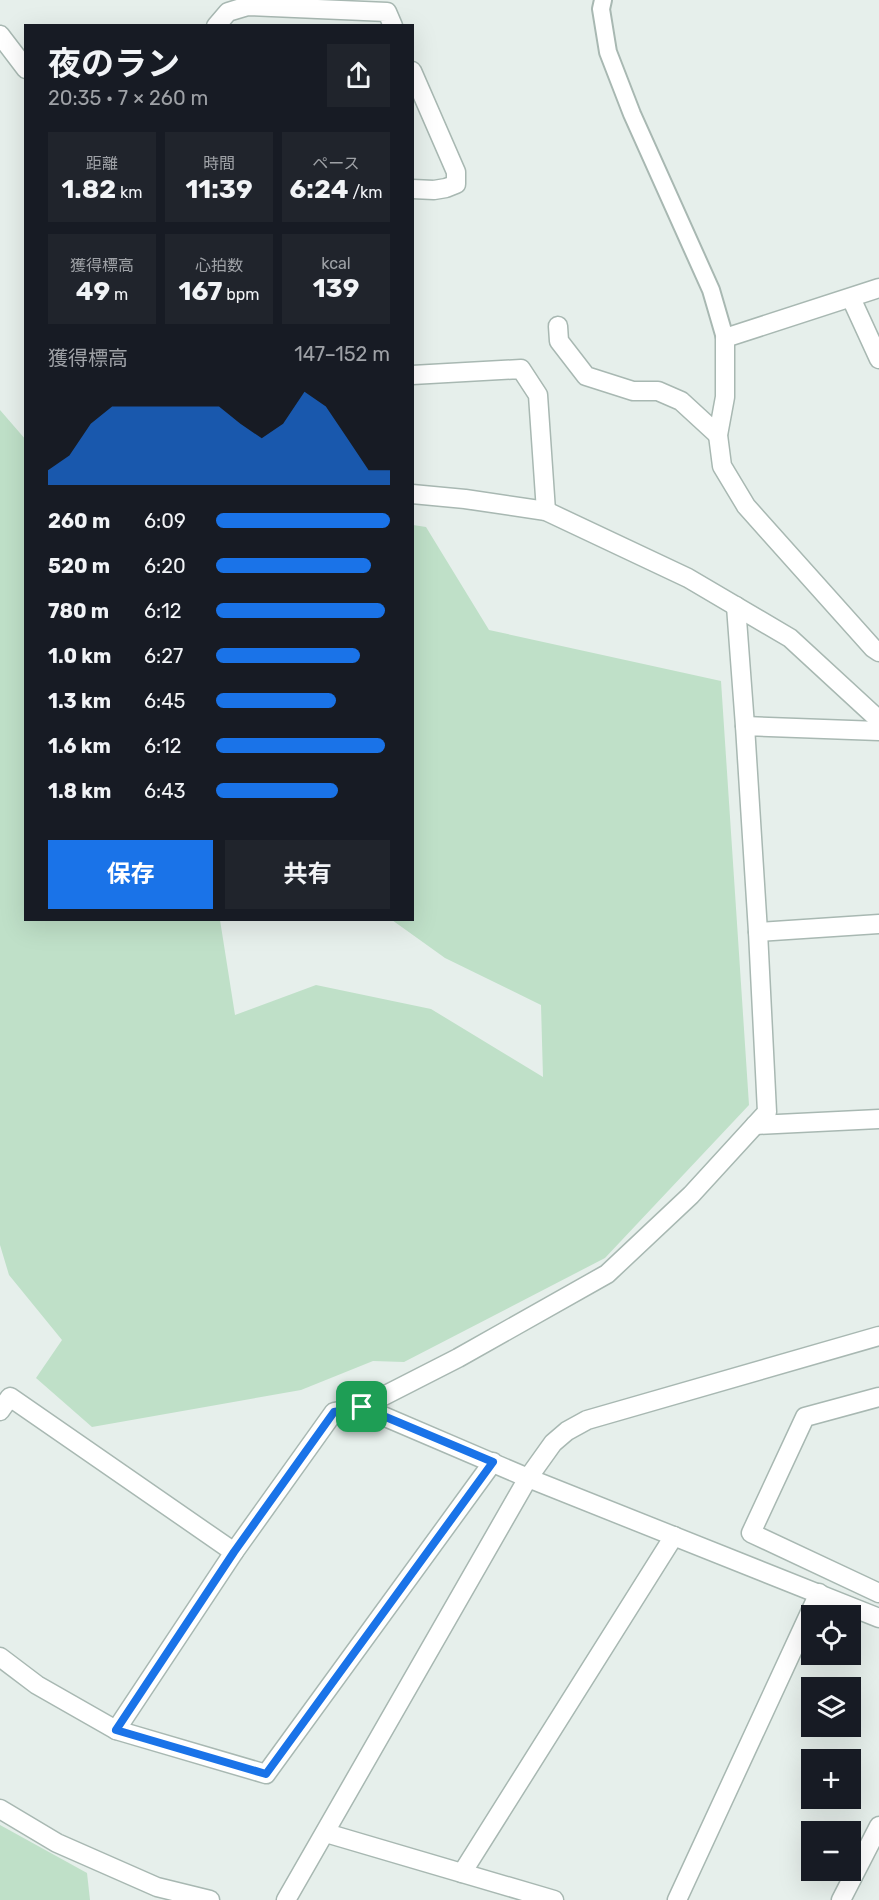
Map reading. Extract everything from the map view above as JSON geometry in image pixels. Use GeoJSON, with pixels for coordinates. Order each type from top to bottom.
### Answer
{"type":"FeatureCollection","features":[{"type":"Feature","properties":{"kind":"street"},"geometry":{"type":"LineString","coordinates":[[218,24],[228,12],[248,6],[387,12],[392,24]]}},
{"type":"Feature","properties":{"kind":"street"},"geometry":{"type":"LineString","coordinates":[[0,35],[24,66]]}},
{"type":"Feature","properties":{"kind":"street"},"geometry":{"type":"LineString","coordinates":[[414,75],[456,172],[456,184],[446,188],[414,189]]}},
{"type":"Feature","properties":{"kind":"street"},"geometry":{"type":"LineString","coordinates":[[879,288],[724,338],[725,397],[718,435],[722,466],[746,506],[879,652]]}},
{"type":"Feature","properties":{"kind":"street"},"geometry":{"type":"LineString","coordinates":[[851,298],[879,359]]}},
{"type":"Feature","properties":{"kind":"street"},"geometry":{"type":"LineString","coordinates":[[558,326],[560,341],[586,376],[633,391],[658,391],[681,401],[718,435]]}},
{"type":"Feature","properties":{"kind":"street"},"geometry":{"type":"LineString","coordinates":[[414,375],[521,369],[538,394],[546,511]]}},
{"type":"Feature","properties":{"kind":"street"},"geometry":{"type":"LineString","coordinates":[[414,494],[546,511],[688,578],[790,638],[879,720]]}},
{"type":"Feature","properties":{"kind":"street"},"geometry":{"type":"LineString","coordinates":[[116,1730],[234,1552],[334,1412],[362,1407],[458,1358],[607,1274],[691,1195],[767,1112],[759,932],[736,606]]}},
{"type":"Feature","properties":{"kind":"street"},"geometry":{"type":"LineString","coordinates":[[746,726],[879,731]]}},
{"type":"Feature","properties":{"kind":"street"},"geometry":{"type":"LineString","coordinates":[[759,932],[879,924]]}},
{"type":"Feature","properties":{"kind":"street"},"geometry":{"type":"LineString","coordinates":[[755,1125],[879,1119]]}},
{"type":"Feature","properties":{"kind":"street"},"geometry":{"type":"LineString","coordinates":[[286,1900],[481,1557],[528,1478],[553,1443],[567,1431],[587,1420],[879,1336]]}},
{"type":"Feature","properties":{"kind":"street"},"geometry":{"type":"LineString","coordinates":[[0,1411],[10,1397],[234,1552]]}},
{"type":"Feature","properties":{"kind":"street"},"geometry":{"type":"LineString","coordinates":[[879,1397],[805,1417],[751,1533],[879,1593]]}},
{"type":"Feature","properties":{"kind":"street"},"geometry":{"type":"LineString","coordinates":[[362,1407],[528,1478],[879,1617]]}},
{"type":"Feature","properties":{"kind":"street"},"geometry":{"type":"LineString","coordinates":[[0,1657],[37,1685],[116,1730],[266,1774],[493,1462]]}},
{"type":"Feature","properties":{"kind":"street"},"geometry":{"type":"LineString","coordinates":[[462,1873],[674,1536]]}},
{"type":"Feature","properties":{"kind":"street"},"geometry":{"type":"LineString","coordinates":[[677,1900],[819,1593]]}},
{"type":"Feature","properties":{"kind":"street"},"geometry":{"type":"LineString","coordinates":[[0,1809],[57,1843],[157,1887],[210,1900]]}},
{"type":"Feature","properties":{"kind":"street"},"geometry":{"type":"LineString","coordinates":[[841,1900],[879,1826]]}},
{"type":"Feature","properties":{"kind":"street"},"geometry":{"type":"LineString","coordinates":[[326,1833],[554,1900]]}},
{"type":"Feature","properties":{"kind":"lane"},"geometry":{"type":"LineString","coordinates":[[603,0],[601,9],[608,52],[632,114],[711,290],[724,338]]}},
{"type":"Feature","properties":{"kind":"green space"},"geometry":{"type":"Polygon","coordinates":[[[0,410],[24,438],[24,921],[220,921],[235,1015],[316,985],[431,1009],[543,1077],[541,1005],[445,958],[393,921],[414,921],[414,525],[426,527],[489,630],[721,681],[749,1105],[605,1258],[404,1362],[373,1361],[301,1390],[92,1427],[36,1378],[62,1340],[9,1275],[0,1245],[0,410]]]}},
{"type":"Feature","properties":{"kind":"green space"},"geometry":{"type":"Polygon","coordinates":[[[0,1825],[87,1873],[90,1900],[0,1900],[0,1825]]]}},
{"type":"Feature","properties":{"kind":"route"},"geometry":{"type":"LineString","coordinates":[[362,1407],[493,1462],[266,1774],[116,1730],[234,1552],[334,1412],[362,1407]]}}]}
